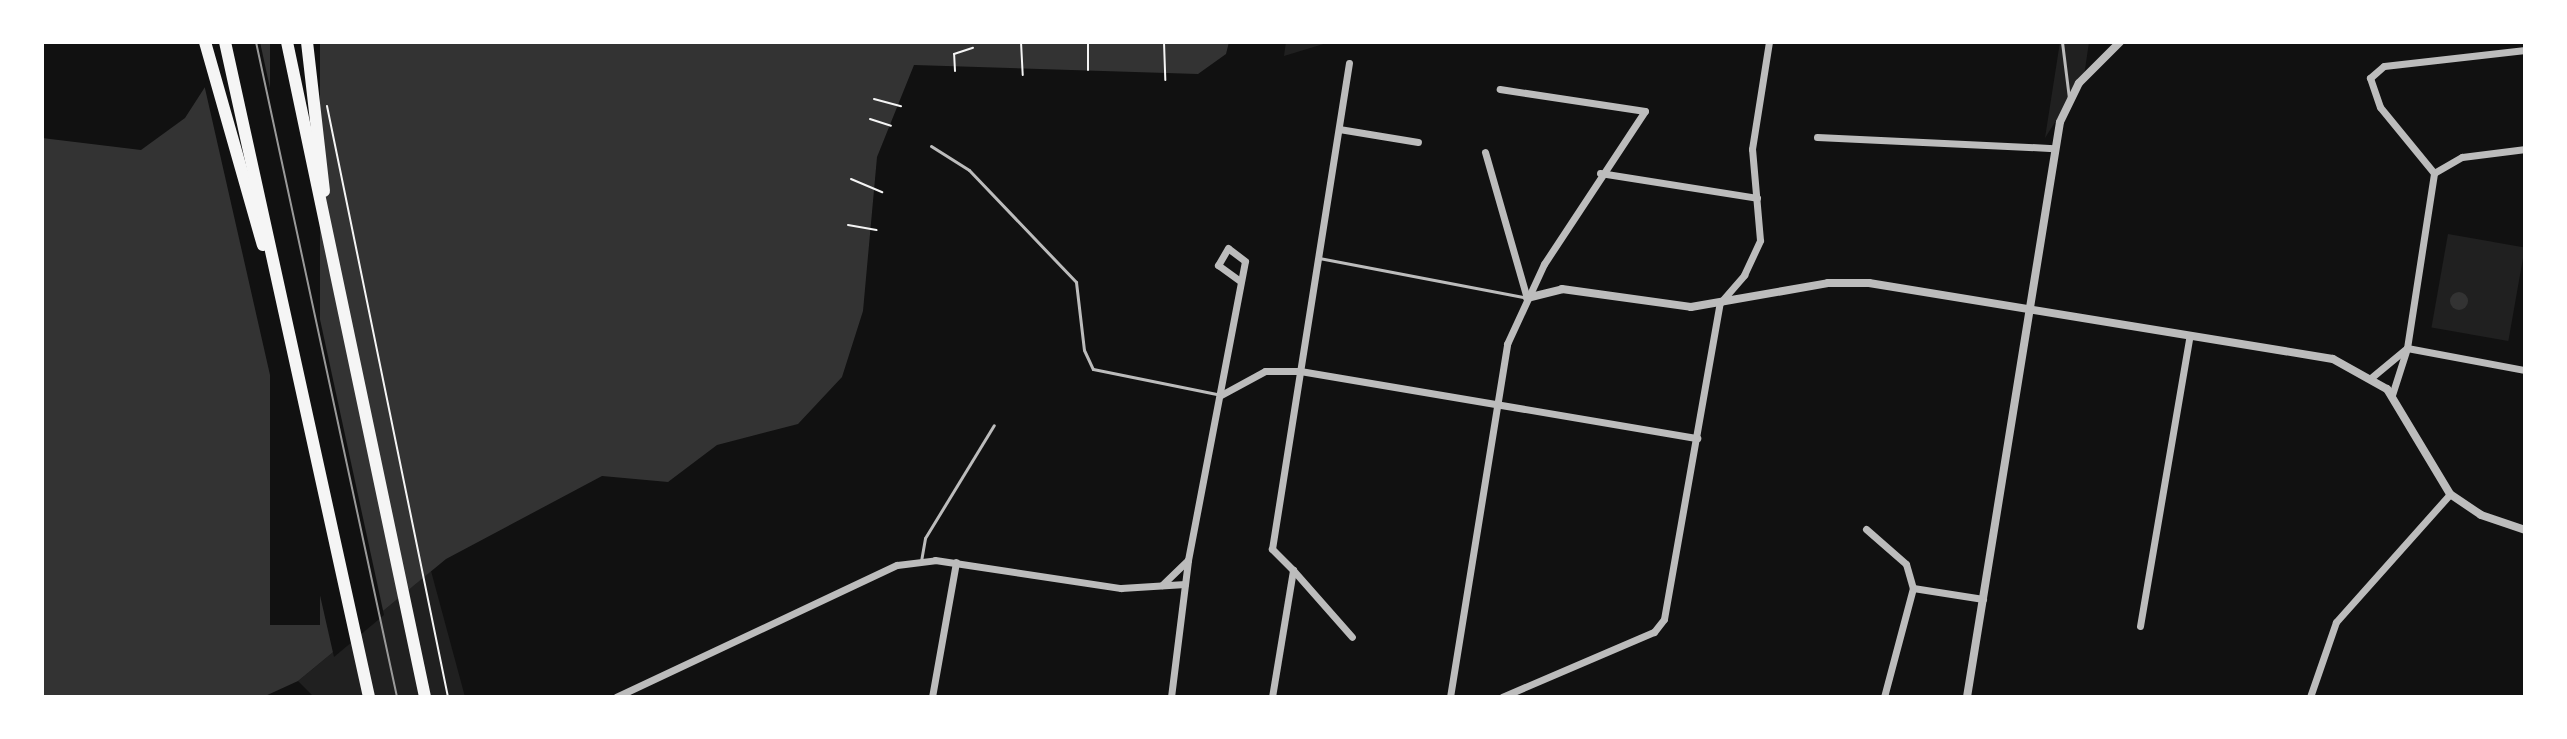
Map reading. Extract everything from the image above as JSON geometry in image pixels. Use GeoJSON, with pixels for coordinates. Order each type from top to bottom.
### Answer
{"type":"FeatureCollection","features":[{"type":"Feature","properties":{"kind":"highway"},"geometry":{"type":"LineString","coordinates":[[205,42],[291,336]]}},
{"type":"Feature","properties":{"kind":"highway"},"geometry":{"type":"LineString","coordinates":[[225,42],[369,697]]}},
{"type":"Feature","properties":{"kind":"highway"},"geometry":{"type":"LineString","coordinates":[[287,42],[425,697]]}},
{"type":"Feature","properties":{"kind":"highway"},"geometry":{"type":"LineString","coordinates":[[307,42],[331,249]]}},
{"type":"Feature","properties":{"kind":"street"},"geometry":{"type":"LineString","coordinates":[[1502,697],[1654,632],[1664,619],[1720,303],[1744,275],[1760,240],[1752,149],[1769,42]]}},
{"type":"Feature","properties":{"kind":"street"},"geometry":{"type":"LineString","coordinates":[[1967,697],[2054,148],[2069,98],[2120,42]]}},
{"type":"Feature","properties":{"kind":"street"},"geometry":{"type":"LineString","coordinates":[[2392,395],[2407,348],[2434,173],[2380,107],[2370,78],[2384,66],[2525,50]]}},
{"type":"Feature","properties":{"kind":"street"},"geometry":{"type":"LineString","coordinates":[[1349,63],[1272,549],[1352,637]]}},
{"type":"Feature","properties":{"kind":"street"},"geometry":{"type":"LineString","coordinates":[[1450,697],[1494,403],[1527,298],[1600,173],[1645,111],[1500,89]]}},
{"type":"Feature","properties":{"kind":"street"},"geometry":{"type":"LineString","coordinates":[[1339,129],[1418,142]]}},
{"type":"Feature","properties":{"kind":"street"},"geometry":{"type":"LineString","coordinates":[[1817,137],[2054,148]]}},
{"type":"Feature","properties":{"kind":"street"},"geometry":{"type":"LineString","coordinates":[[2434,173],[2471,154],[2525,149]]}},
{"type":"Feature","properties":{"kind":"street"},"geometry":{"type":"LineString","coordinates":[[1485,152],[1527,298]]}},
{"type":"Feature","properties":{"kind":"street"},"geometry":{"type":"LineString","coordinates":[[1600,173],[1757,198]]}},
{"type":"Feature","properties":{"kind":"street"},"geometry":{"type":"LineString","coordinates":[[1171,697],[1188,560],[1221,395],[1244,254],[1228,248],[1218,265],[1239,280]]}},
{"type":"Feature","properties":{"kind":"street"},"geometry":{"type":"LineString","coordinates":[[1527,298],[1562,289],[1691,307],[1850,282],[2333,359],[2372,377],[2392,395],[2450,494],[2481,515],[2525,530]]}},
{"type":"Feature","properties":{"kind":"street"},"geometry":{"type":"LineString","coordinates":[[2140,626],[2190,335]]}},
{"type":"Feature","properties":{"kind":"street"},"geometry":{"type":"LineString","coordinates":[[2407,348],[2525,370]]}},
{"type":"Feature","properties":{"kind":"street"},"geometry":{"type":"LineString","coordinates":[[2372,377],[2407,348]]}},
{"type":"Feature","properties":{"kind":"street"},"geometry":{"type":"LineString","coordinates":[[1221,395],[1265,371],[1300,371],[1697,438]]}},
{"type":"Feature","properties":{"kind":"street"},"geometry":{"type":"LineString","coordinates":[[2310,697],[2342,613],[2450,494]]}},
{"type":"Feature","properties":{"kind":"street"},"geometry":{"type":"LineString","coordinates":[[1866,529],[1906,564],[1913,588],[1884,697]]}},
{"type":"Feature","properties":{"kind":"street"},"geometry":{"type":"LineString","coordinates":[[1162,585],[1188,560]]}},
{"type":"Feature","properties":{"kind":"street"},"geometry":{"type":"LineString","coordinates":[[616,697],[876,572],[921,561],[956,562],[1088,584],[1185,584]]}},
{"type":"Feature","properties":{"kind":"street"},"geometry":{"type":"LineString","coordinates":[[932,697],[956,562]]}},
{"type":"Feature","properties":{"kind":"street"},"geometry":{"type":"LineString","coordinates":[[1272,697],[1293,570]]}},
{"type":"Feature","properties":{"kind":"street"},"geometry":{"type":"LineString","coordinates":[[1913,588],[1983,599]]}},
{"type":"Feature","properties":{"kind":"lane"},"geometry":{"type":"LineString","coordinates":[[2062,42],[2069,98]]}},
{"type":"Feature","properties":{"kind":"lane"},"geometry":{"type":"LineString","coordinates":[[931,146],[969,170],[1076,282],[1093,369],[1221,395]]}},
{"type":"Feature","properties":{"kind":"lane"},"geometry":{"type":"LineString","coordinates":[[1319,258],[1527,298]]}},
{"type":"Feature","properties":{"kind":"lane"},"geometry":{"type":"LineString","coordinates":[[921,561],[925,538],[994,425]]}},
{"type":"Feature","properties":{"kind":"path"},"geometry":{"type":"LineString","coordinates":[[1021,42],[1023,75]]}},
{"type":"Feature","properties":{"kind":"path"},"geometry":{"type":"LineString","coordinates":[[1088,42],[1088,70]]}},
{"type":"Feature","properties":{"kind":"path"},"geometry":{"type":"LineString","coordinates":[[1164,42],[1165,80]]}},
{"type":"Feature","properties":{"kind":"path"},"geometry":{"type":"LineString","coordinates":[[955,71],[954,54],[973,48]]}},
{"type":"Feature","properties":{"kind":"path"},"geometry":{"type":"LineString","coordinates":[[324,92],[448,697]]}},
{"type":"Feature","properties":{"kind":"path"},"geometry":{"type":"LineString","coordinates":[[874,99],[901,106]]}},
{"type":"Feature","properties":{"kind":"path"},"geometry":{"type":"LineString","coordinates":[[870,119],[891,126]]}},
{"type":"Feature","properties":{"kind":"path"},"geometry":{"type":"LineString","coordinates":[[851,179],[882,192]]}},
{"type":"Feature","properties":{"kind":"path"},"geometry":{"type":"LineString","coordinates":[[848,225],[877,230]]}},
{"type":"Feature","properties":{"kind":"shaded area"},"geometry":{"type":"Polygon","coordinates":[[[234,42],[1229,42],[1226,54],[1198,74],[914,65],[877,157],[863,311],[842,377],[798,424],[717,445],[668,482],[602,476],[446,559],[298,681],[263,697],[42,697],[42,138],[141,150],[185,118],[234,42]]]}},
{"type":"Feature","properties":{"kind":"shaded area"},"geometry":{"type":"Polygon","coordinates":[[[1286,42],[1330,42],[1284,56],[1286,42]]]}},
{"type":"Feature","properties":{"kind":"shaded area"},"geometry":{"type":"Polygon","coordinates":[[[2060,42],[2089,42],[2084,76],[2045,138],[2060,42]]]}},
{"type":"Feature","properties":{"kind":"shaded area"},"geometry":{"type":"Polygon","coordinates":[[[2448,234],[2525,248],[2508,341],[2432,328],[2448,234]]]}},
{"type":"Feature","properties":{"kind":"shaded area"},"geometry":{"type":"Polygon","coordinates":[[[2455,292],[2463,292],[2468,301],[2466,308],[2455,310],[2450,305],[2450,297],[2455,292]]]}},
{"type":"Feature","properties":{"kind":"shaded area"},"geometry":{"type":"Polygon","coordinates":[[[431,571],[465,697],[314,697],[298,681],[431,571]]]}},
{"type":"Feature","properties":{"kind":"pier"},"geometry":{"type":"Polygon","coordinates":[[[230,42],[260,42],[384,615],[334,657],[204,84],[230,42]]]}},
{"type":"Feature","properties":{"kind":"pier"},"geometry":{"type":"Polygon","coordinates":[[[270,42],[320,42],[320,625],[270,625],[270,42]]]}},
{"type":"Feature","properties":{"kind":"tram line"},"geometry":{"type":"LineString","coordinates":[[256,42],[397,697]]}}]}
